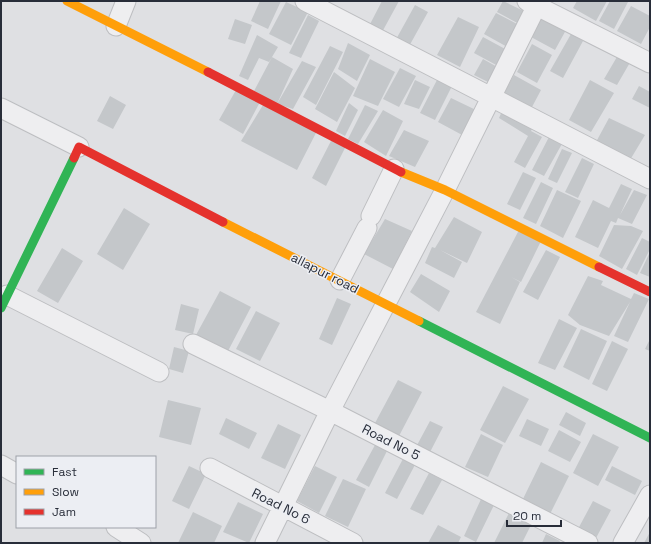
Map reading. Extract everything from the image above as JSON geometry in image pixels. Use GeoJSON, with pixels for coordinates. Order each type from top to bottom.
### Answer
{"type":"FeatureCollection","features":[{"type":"Feature","properties":{"kind":"main road"},"geometry":{"type":"LineString","coordinates":[[67,1],[294,115],[394,169],[445,190],[650,292]]}},
{"type":"Feature","properties":{"kind":"main road"},"geometry":{"type":"LineString","coordinates":[[4,302],[79,147]]}},
{"type":"Feature","properties":{"kind":"main road","name":"allapur road"},"geometry":{"type":"LineString","coordinates":[[79,147],[156,188],[650,438]]}},
{"type":"Feature","properties":{"kind":"street"},"geometry":{"type":"LineString","coordinates":[[116,26],[126,1]]}},
{"type":"Feature","properties":{"kind":"street"},"geometry":{"type":"LineString","coordinates":[[305,1],[650,179]]}},
{"type":"Feature","properties":{"kind":"street"},"geometry":{"type":"LineString","coordinates":[[265,543],[330,411],[491,98],[534,3],[650,63]]}},
{"type":"Feature","properties":{"kind":"street","name":"allapur road"},"geometry":{"type":"LineString","coordinates":[[1,108],[79,147]]}},
{"type":"Feature","properties":{"kind":"street"},"geometry":{"type":"LineString","coordinates":[[340,280],[394,169]]}},
{"type":"Feature","properties":{"kind":"street"},"geometry":{"type":"LineString","coordinates":[[4,302],[159,372]]}},
{"type":"Feature","properties":{"kind":"street","name":"Road No 5"},"geometry":{"type":"LineString","coordinates":[[193,344],[330,411],[588,543]]}},
{"type":"Feature","properties":{"kind":"street"},"geometry":{"type":"LineString","coordinates":[[1,465],[16,473]]}},
{"type":"Feature","properties":{"kind":"street","name":"Road No 6"},"geometry":{"type":"LineString","coordinates":[[210,468],[353,543]]}},
{"type":"Feature","properties":{"kind":"street"},"geometry":{"type":"LineString","coordinates":[[623,543],[650,495]]}},
{"type":"Feature","properties":{"kind":"street"},"geometry":{"type":"LineString","coordinates":[[118,528],[141,543]]}},
{"type":"Feature","properties":{"kind":"building"},"geometry":{"type":"Polygon","coordinates":[[[260,1],[281,1],[268,29],[251,21],[260,1]]]}},
{"type":"Feature","properties":{"kind":"building"},"geometry":{"type":"Polygon","coordinates":[[[382,1],[399,1],[381,34],[368,28],[382,1]]]}},
{"type":"Feature","properties":{"kind":"building"},"geometry":{"type":"Polygon","coordinates":[[[503,1],[528,13],[521,25],[497,12],[503,1]]]}},
{"type":"Feature","properties":{"kind":"building"},"geometry":{"type":"Polygon","coordinates":[[[577,1],[607,1],[596,21],[573,8],[577,1]]]}},
{"type":"Feature","properties":{"kind":"building"},"geometry":{"type":"Polygon","coordinates":[[[610,1],[628,2],[614,29],[599,21],[610,1]]]}},
{"type":"Feature","properties":{"kind":"building"},"geometry":{"type":"Polygon","coordinates":[[[286,2],[308,12],[291,45],[269,34],[286,2]]]}},
{"type":"Feature","properties":{"kind":"building"},"geometry":{"type":"Polygon","coordinates":[[[415,5],[428,12],[407,50],[394,43],[415,5]]]}},
{"type":"Feature","properties":{"kind":"building"},"geometry":{"type":"Polygon","coordinates":[[[631,6],[650,16],[650,27],[641,44],[617,31],[631,6]]]}},
{"type":"Feature","properties":{"kind":"building"},"geometry":{"type":"Polygon","coordinates":[[[496,13],[523,27],[511,49],[484,34],[496,13]]]}},
{"type":"Feature","properties":{"kind":"building"},"geometry":{"type":"Polygon","coordinates":[[[308,15],[319,21],[301,58],[289,53],[308,15]]]}},
{"type":"Feature","properties":{"kind":"building"},"geometry":{"type":"Polygon","coordinates":[[[458,17],[479,27],[460,67],[437,55],[458,17]]]}},
{"type":"Feature","properties":{"kind":"building"},"geometry":{"type":"Polygon","coordinates":[[[542,17],[566,30],[555,50],[531,37],[542,17]]]}},
{"type":"Feature","properties":{"kind":"building"},"geometry":{"type":"Polygon","coordinates":[[[235,19],[252,25],[245,44],[228,39],[235,19]]]}},
{"type":"Feature","properties":{"kind":"building"},"geometry":{"type":"Polygon","coordinates":[[[571,34],[583,41],[563,78],[550,71],[571,34]]]}},
{"type":"Feature","properties":{"kind":"building"},"geometry":{"type":"Polygon","coordinates":[[[257,35],[278,47],[269,62],[259,58],[248,80],[239,76],[257,35]]]}},
{"type":"Feature","properties":{"kind":"building"},"geometry":{"type":"Polygon","coordinates":[[[483,37],[507,50],[498,66],[474,53],[483,37]]]}},
{"type":"Feature","properties":{"kind":"building"},"geometry":{"type":"Polygon","coordinates":[[[348,43],[370,55],[357,81],[338,69],[348,43]]]}},
{"type":"Feature","properties":{"kind":"building"},"geometry":{"type":"Polygon","coordinates":[[[532,44],[552,55],[537,83],[517,72],[532,44]]]}},
{"type":"Feature","properties":{"kind":"building"},"geometry":{"type":"Polygon","coordinates":[[[330,46],[343,52],[316,105],[303,97],[330,46]]]}},
{"type":"Feature","properties":{"kind":"building"},"geometry":{"type":"Polygon","coordinates":[[[621,50],[632,59],[617,85],[604,79],[621,50]]]}},
{"type":"Feature","properties":{"kind":"building"},"geometry":{"type":"Polygon","coordinates":[[[272,57],[293,69],[277,104],[254,91],[272,57]]]}},
{"type":"Feature","properties":{"kind":"building"},"geometry":{"type":"Polygon","coordinates":[[[370,59],[395,72],[378,106],[353,96],[370,59]]]}},
{"type":"Feature","properties":{"kind":"building"},"geometry":{"type":"Polygon","coordinates":[[[483,59],[499,68],[490,83],[474,75],[483,59]]]}},
{"type":"Feature","properties":{"kind":"building"},"geometry":{"type":"Polygon","coordinates":[[[302,61],[316,67],[293,109],[277,104],[302,61]]]}},
{"type":"Feature","properties":{"kind":"building"},"geometry":{"type":"Polygon","coordinates":[[[400,68],[416,76],[399,107],[383,99],[400,68]]]}},
{"type":"Feature","properties":{"kind":"building"},"geometry":{"type":"Polygon","coordinates":[[[334,72],[355,88],[337,122],[315,109],[334,72]]]}},
{"type":"Feature","properties":{"kind":"building"},"geometry":{"type":"Polygon","coordinates":[[[514,75],[541,90],[532,107],[504,93],[514,75]]]}},
{"type":"Feature","properties":{"kind":"building"},"geometry":{"type":"Polygon","coordinates":[[[415,80],[430,87],[419,109],[404,104],[415,80]]]}},
{"type":"Feature","properties":{"kind":"building"},"geometry":{"type":"Polygon","coordinates":[[[437,80],[452,86],[435,120],[420,113],[437,80]]]}},
{"type":"Feature","properties":{"kind":"building"},"geometry":{"type":"Polygon","coordinates":[[[590,80],[614,93],[591,132],[569,120],[590,80]]]}},
{"type":"Feature","properties":{"kind":"building"},"geometry":{"type":"Polygon","coordinates":[[[639,86],[650,92],[650,108],[632,99],[639,86]]]}},
{"type":"Feature","properties":{"kind":"building"},"geometry":{"type":"Polygon","coordinates":[[[236,90],[260,102],[243,134],[219,120],[236,90]]]}},
{"type":"Feature","properties":{"kind":"building"},"geometry":{"type":"Polygon","coordinates":[[[110,96],[126,105],[113,129],[97,121],[110,96]]]}},
{"type":"Feature","properties":{"kind":"building"},"geometry":{"type":"Polygon","coordinates":[[[451,98],[476,110],[464,136],[438,122],[451,98]]]}},
{"type":"Feature","properties":{"kind":"building"},"geometry":{"type":"Polygon","coordinates":[[[349,103],[358,110],[345,136],[336,131],[349,103]]]}},
{"type":"Feature","properties":{"kind":"building"},"geometry":{"type":"Polygon","coordinates":[[[263,105],[317,131],[297,170],[241,141],[263,105]]]}},
{"type":"Feature","properties":{"kind":"building"},"geometry":{"type":"Polygon","coordinates":[[[365,105],[378,111],[358,144],[348,139],[365,105]]]}},
{"type":"Feature","properties":{"kind":"building"},"geometry":{"type":"Polygon","coordinates":[[[504,107],[535,123],[531,131],[542,137],[525,168],[514,162],[528,136],[499,118],[504,107]]]}},
{"type":"Feature","properties":{"kind":"building"},"geometry":{"type":"Polygon","coordinates":[[[383,110],[403,121],[386,156],[364,142],[383,110]]]}},
{"type":"Feature","properties":{"kind":"building"},"geometry":{"type":"Polygon","coordinates":[[[609,118],[645,135],[630,160],[596,142],[609,118]]]}},
{"type":"Feature","properties":{"kind":"building"},"geometry":{"type":"Polygon","coordinates":[[[404,130],[429,141],[415,167],[389,156],[404,130]]]}},
{"type":"Feature","properties":{"kind":"building"},"geometry":{"type":"Polygon","coordinates":[[[550,135],[563,142],[544,176],[532,170],[550,135]]]}},
{"type":"Feature","properties":{"kind":"building"},"geometry":{"type":"Polygon","coordinates":[[[332,139],[346,146],[326,186],[312,178],[332,139]]]}},
{"type":"Feature","properties":{"kind":"building"},"geometry":{"type":"Polygon","coordinates":[[[562,149],[572,153],[557,183],[548,179],[562,149]]]}},
{"type":"Feature","properties":{"kind":"building"},"geometry":{"type":"Polygon","coordinates":[[[582,158],[594,164],[578,198],[565,192],[582,158]]]}},
{"type":"Feature","properties":{"kind":"building"},"geometry":{"type":"Polygon","coordinates":[[[523,172],[536,178],[520,210],[507,204],[523,172]]]}},
{"type":"Feature","properties":{"kind":"building"},"geometry":{"type":"Polygon","coordinates":[[[541,182],[553,188],[536,224],[523,218],[541,182]]]}},
{"type":"Feature","properties":{"kind":"building"},"geometry":{"type":"Polygon","coordinates":[[[621,184],[632,189],[620,215],[634,190],[647,195],[632,224],[618,218],[616,223],[611,221],[598,248],[575,237],[593,200],[609,208],[621,184]]]}},
{"type":"Feature","properties":{"kind":"building"},"geometry":{"type":"Polygon","coordinates":[[[557,190],[581,201],[563,238],[540,226],[557,190]]]}},
{"type":"Feature","properties":{"kind":"building"},"geometry":{"type":"Polygon","coordinates":[[[124,208],[150,224],[123,270],[97,254],[124,208]]]}},
{"type":"Feature","properties":{"kind":"building"},"geometry":{"type":"Polygon","coordinates":[[[454,217],[482,232],[467,263],[440,250],[462,262],[454,278],[425,263],[432,247],[435,248],[454,217]]]}},
{"type":"Feature","properties":{"kind":"building"},"geometry":{"type":"Polygon","coordinates":[[[385,219],[412,231],[393,269],[364,254],[385,219]]]}},
{"type":"Feature","properties":{"kind":"building"},"geometry":{"type":"Polygon","coordinates":[[[614,225],[631,226],[643,231],[622,269],[599,256],[614,225]]]}},
{"type":"Feature","properties":{"kind":"building"},"geometry":{"type":"Polygon","coordinates":[[[519,230],[541,241],[521,282],[511,277],[520,282],[500,324],[476,312],[519,230]]]}},
{"type":"Feature","properties":{"kind":"building"},"geometry":{"type":"Polygon","coordinates":[[[642,238],[650,242],[650,249],[637,275],[626,269],[642,238]]]}},
{"type":"Feature","properties":{"kind":"building"},"geometry":{"type":"Polygon","coordinates":[[[62,248],[83,261],[58,303],[37,291],[62,248]]]}},
{"type":"Feature","properties":{"kind":"building"},"geometry":{"type":"Polygon","coordinates":[[[546,250],[560,257],[538,300],[523,292],[546,250]]]}},
{"type":"Feature","properties":{"kind":"building"},"geometry":{"type":"Polygon","coordinates":[[[650,252],[650,277],[640,273],[650,252]]]}},
{"type":"Feature","properties":{"kind":"building"},"geometry":{"type":"Polygon","coordinates":[[[421,274],[450,291],[439,312],[410,292],[421,274]]]}},
{"type":"Feature","properties":{"kind":"building"},"geometry":{"type":"Polygon","coordinates":[[[588,276],[603,281],[601,285],[631,299],[634,293],[649,299],[628,342],[614,336],[630,302],[609,336],[580,325],[568,315],[588,276]]]}},
{"type":"Feature","properties":{"kind":"building"},"geometry":{"type":"Polygon","coordinates":[[[220,291],[251,307],[228,351],[196,335],[220,291]]]}},
{"type":"Feature","properties":{"kind":"building"},"geometry":{"type":"Polygon","coordinates":[[[337,298],[351,304],[332,345],[319,339],[337,298]]]}},
{"type":"Feature","properties":{"kind":"building"},"geometry":{"type":"Polygon","coordinates":[[[181,304],[199,309],[193,334],[175,330],[181,304]]]}},
{"type":"Feature","properties":{"kind":"building"},"geometry":{"type":"Polygon","coordinates":[[[256,311],[280,323],[260,361],[236,349],[256,311]]]}},
{"type":"Feature","properties":{"kind":"building"},"geometry":{"type":"Polygon","coordinates":[[[559,319],[577,328],[555,370],[538,363],[559,319]]]}},
{"type":"Feature","properties":{"kind":"building"},"geometry":{"type":"Polygon","coordinates":[[[581,329],[607,341],[589,380],[563,367],[581,329]]]}},
{"type":"Feature","properties":{"kind":"building"},"geometry":{"type":"Polygon","coordinates":[[[650,339],[650,351],[645,349],[650,339]]]}},
{"type":"Feature","properties":{"kind":"building"},"geometry":{"type":"Polygon","coordinates":[[[612,341],[628,349],[607,391],[592,384],[612,341]]]}},
{"type":"Feature","properties":{"kind":"building"},"geometry":{"type":"Polygon","coordinates":[[[174,347],[189,351],[183,373],[169,369],[174,347]]]}},
{"type":"Feature","properties":{"kind":"building"},"geometry":{"type":"Polygon","coordinates":[[[398,380],[422,392],[399,436],[375,423],[398,380]]]}},
{"type":"Feature","properties":{"kind":"building"},"geometry":{"type":"Polygon","coordinates":[[[503,386],[529,399],[505,443],[480,430],[503,386]]]}},
{"type":"Feature","properties":{"kind":"building"},"geometry":{"type":"Polygon","coordinates":[[[168,400],[201,408],[191,445],[159,437],[168,400]]]}},
{"type":"Feature","properties":{"kind":"building"},"geometry":{"type":"Polygon","coordinates":[[[566,412],[586,423],[580,436],[559,425],[566,412]]]}},
{"type":"Feature","properties":{"kind":"building"},"geometry":{"type":"Polygon","coordinates":[[[226,418],[257,433],[249,449],[219,434],[226,418]]]}},
{"type":"Feature","properties":{"kind":"building"},"geometry":{"type":"Polygon","coordinates":[[[527,419],[549,429],[541,446],[519,436],[527,419]]]}},
{"type":"Feature","properties":{"kind":"building"},"geometry":{"type":"Polygon","coordinates":[[[430,421],[443,427],[429,454],[416,447],[430,421]]]}},
{"type":"Feature","properties":{"kind":"building"},"geometry":{"type":"Polygon","coordinates":[[[278,424],[301,435],[285,469],[261,458],[278,424]]]}},
{"type":"Feature","properties":{"kind":"building"},"geometry":{"type":"Polygon","coordinates":[[[559,430],[581,442],[570,462],[548,451],[559,430]]]}},
{"type":"Feature","properties":{"kind":"building"},"geometry":{"type":"Polygon","coordinates":[[[481,434],[503,445],[488,477],[465,467],[481,434]]]}},
{"type":"Feature","properties":{"kind":"building"},"geometry":{"type":"Polygon","coordinates":[[[593,434],[619,447],[598,486],[573,473],[593,434]]]}},
{"type":"Feature","properties":{"kind":"building"},"geometry":{"type":"Polygon","coordinates":[[[375,445],[387,451],[369,487],[356,480],[375,445]]]}},
{"type":"Feature","properties":{"kind":"building"},"geometry":{"type":"Polygon","coordinates":[[[405,455],[417,461],[397,499],[385,493],[405,455]]]}},
{"type":"Feature","properties":{"kind":"building"},"geometry":{"type":"Polygon","coordinates":[[[541,462],[569,476],[550,514],[522,501],[541,462]]]}},
{"type":"Feature","properties":{"kind":"building"},"geometry":{"type":"Polygon","coordinates":[[[189,466],[206,474],[189,509],[172,501],[189,466]]]}},
{"type":"Feature","properties":{"kind":"building"},"geometry":{"type":"Polygon","coordinates":[[[315,466],[337,477],[319,513],[297,501],[315,466]]]}},
{"type":"Feature","properties":{"kind":"building"},"geometry":{"type":"Polygon","coordinates":[[[612,466],[642,481],[635,495],[605,480],[612,466]]]}},
{"type":"Feature","properties":{"kind":"building"},"geometry":{"type":"Polygon","coordinates":[[[429,473],[442,480],[423,515],[410,509],[429,473]]]}},
{"type":"Feature","properties":{"kind":"building"},"geometry":{"type":"Polygon","coordinates":[[[343,479],[366,489],[348,527],[325,516],[343,479]]]}},
{"type":"Feature","properties":{"kind":"building"},"geometry":{"type":"Polygon","coordinates":[[[482,497],[495,503],[476,542],[464,536],[482,497]]]}},
{"type":"Feature","properties":{"kind":"building"},"geometry":{"type":"Polygon","coordinates":[[[593,501],[611,510],[596,538],[578,529],[593,501]]]}},
{"type":"Feature","properties":{"kind":"building"},"geometry":{"type":"Polygon","coordinates":[[[238,502],[263,514],[249,543],[223,532],[238,502]]]}},
{"type":"Feature","properties":{"kind":"building"},"geometry":{"type":"Polygon","coordinates":[[[193,512],[222,526],[214,543],[178,543],[193,512]]]}},
{"type":"Feature","properties":{"kind":"building"},"geometry":{"type":"Polygon","coordinates":[[[509,513],[532,523],[522,543],[494,543],[509,513]]]}},
{"type":"Feature","properties":{"kind":"building"},"geometry":{"type":"Polygon","coordinates":[[[438,525],[461,537],[458,543],[428,543],[438,525]]]}},
{"type":"Feature","properties":{"kind":"building"},"geometry":{"type":"Polygon","coordinates":[[[650,532],[650,543],[644,543],[650,532]]]}},
{"type":"Feature","properties":{"kind":"building"},"geometry":{"type":"Polygon","coordinates":[[[546,534],[560,541],[559,543],[542,543],[546,534]]]}},
{"type":"Feature","properties":{"kind":"traffic: fast"},"geometry":{"type":"LineString","coordinates":[[1,308],[74,158]]}},
{"type":"Feature","properties":{"kind":"traffic: fast"},"geometry":{"type":"LineString","coordinates":[[419,321],[650,438]]}},
{"type":"Feature","properties":{"kind":"traffic: slow"},"geometry":{"type":"LineString","coordinates":[[67,1],[208,72]]}},
{"type":"Feature","properties":{"kind":"traffic: slow"},"geometry":{"type":"LineString","coordinates":[[401,172],[445,190],[599,267]]}},
{"type":"Feature","properties":{"kind":"traffic: slow"},"geometry":{"type":"LineString","coordinates":[[223,222],[419,321]]}},
{"type":"Feature","properties":{"kind":"traffic: jam"},"geometry":{"type":"LineString","coordinates":[[208,72],[401,172]]}},
{"type":"Feature","properties":{"kind":"traffic: jam"},"geometry":{"type":"LineString","coordinates":[[74,158],[79,147],[223,222]]}},
{"type":"Feature","properties":{"kind":"traffic: jam"},"geometry":{"type":"LineString","coordinates":[[599,267],[650,292]]}}]}
